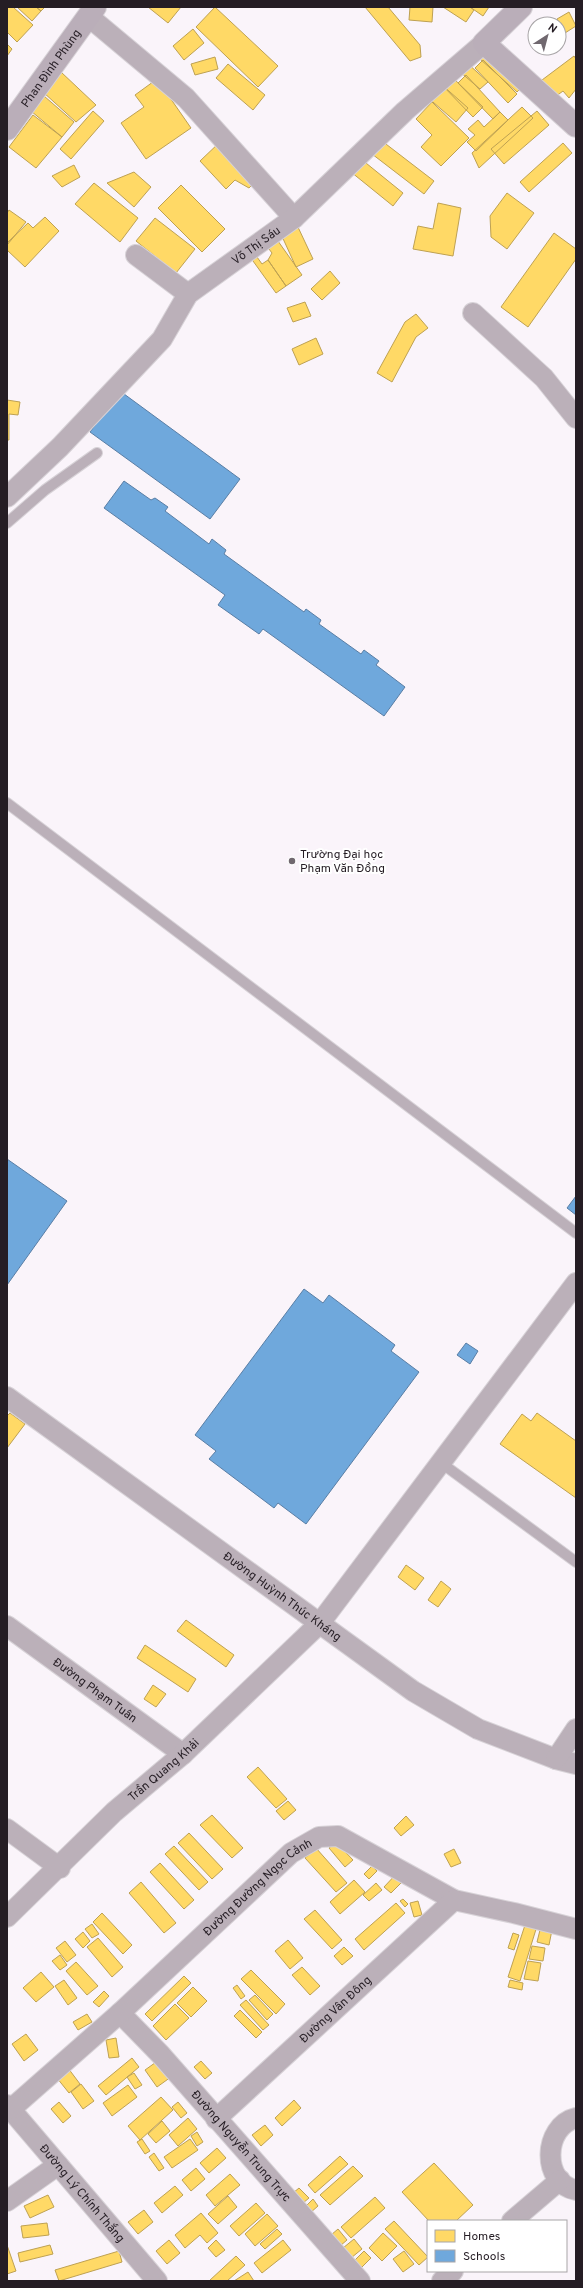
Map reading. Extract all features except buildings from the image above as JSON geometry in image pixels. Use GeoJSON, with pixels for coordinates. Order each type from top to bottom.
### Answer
{"type":"FeatureCollection","features":[{"type":"Feature","properties":{"kind":"street","name":"Võ Thị Sáu"},"geometry":{"type":"LineString","coordinates":[[7,497],[60,447],[162,339],[188,294],[294,218],[404,110],[484,43],[521,7]]}},
{"type":"Feature","properties":{"kind":"street"},"geometry":{"type":"LineString","coordinates":[[92,11],[186,98],[294,218]]}},
{"type":"Feature","properties":{"kind":"street","name":"Phan Đình Phùng"},"geometry":{"type":"LineString","coordinates":[[7,129],[92,11]]}},
{"type":"Feature","properties":{"kind":"street"},"geometry":{"type":"LineString","coordinates":[[484,43],[576,126]]}},
{"type":"Feature","properties":{"kind":"street"},"geometry":{"type":"LineString","coordinates":[[136,256],[188,294]]}},
{"type":"Feature","properties":{"kind":"street"},"geometry":{"type":"LineString","coordinates":[[473,313],[544,378],[576,418]]}},
{"type":"Feature","properties":{"kind":"street","name":"Trần Quang Khải"},"geometry":{"type":"LineString","coordinates":[[7,1916],[60,1868],[114,1812],[183,1754],[320,1623],[576,1283]]}},
{"type":"Feature","properties":{"kind":"street","name":"Đường Huỳnh Thúc Kháng"},"geometry":{"type":"LineString","coordinates":[[7,1397],[413,1691],[478,1729],[576,1764]]}},
{"type":"Feature","properties":{"kind":"street","name":"Đường Phạm Tuân"},"geometry":{"type":"LineString","coordinates":[[7,1626],[183,1754]]}},
{"type":"Feature","properties":{"kind":"street"},"geometry":{"type":"LineString","coordinates":[[556,1758],[576,1729]]}},
{"type":"Feature","properties":{"kind":"street"},"geometry":{"type":"LineString","coordinates":[[7,1829],[60,1868]]}},
{"type":"Feature","properties":{"kind":"street","name":"Đường Đường Ngọc Cảnh"},"geometry":{"type":"LineString","coordinates":[[9,2107],[120,2013],[291,1853],[320,1837],[338,1836],[454,1900],[514,1913],[576,1929]]}},
{"type":"Feature","properties":{"kind":"street","name":"Đường Vân Đông"},"geometry":{"type":"LineString","coordinates":[[216,2119],[454,1900]]}},
{"type":"Feature","properties":{"kind":"street","name":"Đường Nguyễn Trung Trực"},"geometry":{"type":"LineString","coordinates":[[120,2013],[161,2055],[360,2281]]}},
{"type":"Feature","properties":{"kind":"street","name":"Đường Lý Chính Thắng"},"geometry":{"type":"LineString","coordinates":[[9,2107],[157,2281]]}},
{"type":"Feature","properties":{"kind":"street"},"geometry":{"type":"LineString","coordinates":[[514,2220],[568,2185],[552,2168],[549,2153],[552,2139],[561,2127],[576,2118]]}},
{"type":"Feature","properties":{"kind":"street"},"geometry":{"type":"LineString","coordinates":[[7,2201],[58,2165]]}},
{"type":"Feature","properties":{"kind":"street"},"geometry":{"type":"LineString","coordinates":[[442,2281],[452,2272]]}},
{"type":"Feature","properties":{"kind":"lane"},"geometry":{"type":"LineString","coordinates":[[7,523],[45,490],[97,453]]}},
{"type":"Feature","properties":{"kind":"lane"},"geometry":{"type":"LineString","coordinates":[[7,803],[576,1233]]}},
{"type":"Feature","properties":{"kind":"lane"},"geometry":{"type":"LineString","coordinates":[[440,1462],[576,1562]]}},
{"type":"Feature","properties":{"kind":"place","name":"Trường Đại học Phạm Văn Đồng"},"geometry":{"type":"Point","coordinates":[292,861]}}]}
